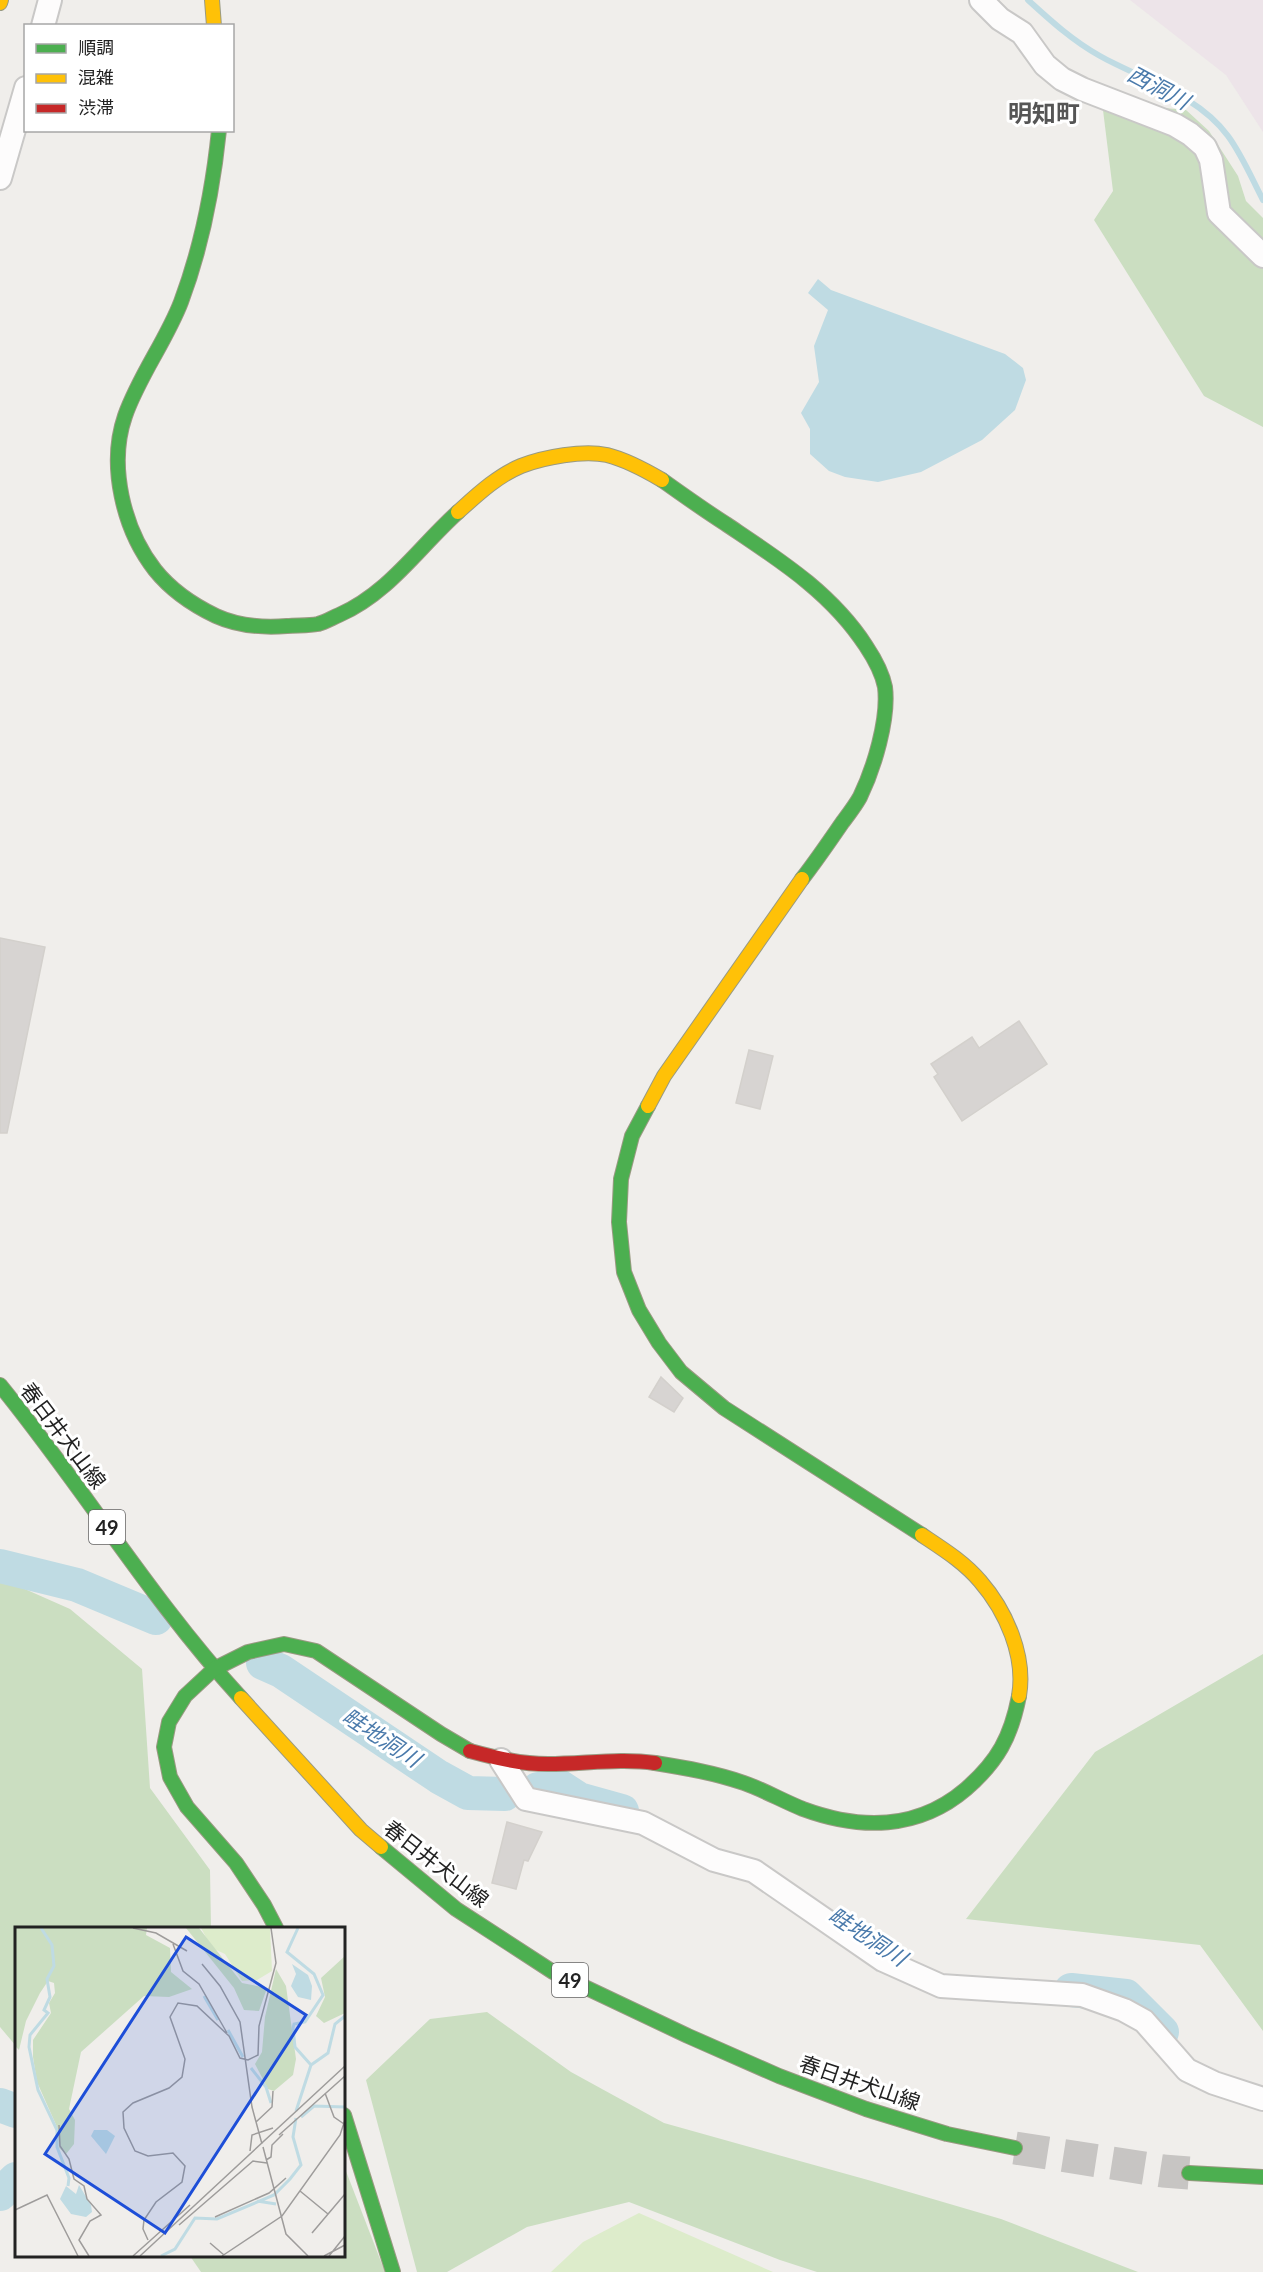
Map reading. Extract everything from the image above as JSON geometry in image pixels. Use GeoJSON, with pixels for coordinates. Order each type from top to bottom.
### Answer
{"type":"FeatureCollection","features":[{"type":"Feature","properties":{"kind":"street"},"geometry":{"type":"LineString","coordinates":[[44,24],[50,0]]}},
{"type":"Feature","properties":{"kind":"street"},"geometry":{"type":"LineString","coordinates":[[212,0],[214,24]]}},
{"type":"Feature","properties":{"kind":"street"},"geometry":{"type":"LineString","coordinates":[[981,0],[1000,19],[1022,33],[1045,65],[1062,79],[1175,125],[1205,147],[1210,160],[1219,213],[1263,256]]}},
{"type":"Feature","properties":{"kind":"street"},"geometry":{"type":"LineString","coordinates":[[0,178],[24,95]]}},
{"type":"Feature","properties":{"kind":"street"},"geometry":{"type":"LineString","coordinates":[[219,132],[214,186],[198,252],[179,308],[126,414],[117,450],[120,492],[133,532],[149,561],[171,589],[204,610],[237,624],[286,628],[324,622],[366,603],[395,579],[451,516],[490,483],[522,464],[564,455],[608,455],[653,475],[802,576],[830,600],[871,652],[885,686],[883,721],[877,757],[859,799],[664,1076],[632,1136],[621,1179],[619,1222],[624,1272],[639,1310],[659,1343],[681,1372],[724,1408],[954,1557],[980,1580],[999,1606],[1014,1639],[1021,1682],[1014,1722],[1001,1751],[982,1775],[960,1794],[925,1814],[887,1824],[849,1821],[804,1809],[747,1784],[709,1772],[634,1760],[546,1764],[501,1760],[468,1750],[316,1651],[284,1644],[248,1652],[214,1669],[185,1696],[169,1722],[164,1748],[170,1778],[187,1807],[236,1863],[264,1905],[275,1927]]}},
{"type":"Feature","properties":{"kind":"street","name":"春日井犬山線"},"geometry":{"type":"LineString","coordinates":[[0,1385],[31,1423],[146,1582],[214,1669],[361,1830],[456,1909],[553,1972],[688,2036],[780,2076],[876,2112],[947,2134],[1014,2148]]}},
{"type":"Feature","properties":{"kind":"street"},"geometry":{"type":"LineString","coordinates":[[501,1760],[526,1799],[642,1823],[714,1860],[754,1870],[883,1960],[941,1986],[1082,1995],[1124,2010],[1144,2021],[1187,2070],[1214,2083],[1263,2099]]}},
{"type":"Feature","properties":{"kind":"street"},"geometry":{"type":"LineString","coordinates":[[345,2118],[393,2272]]}},
{"type":"Feature","properties":{"kind":"street"},"geometry":{"type":"LineString","coordinates":[[1188,2173],[1263,2177]]}},
{"type":"Feature","properties":{"kind":"shaded area"},"geometry":{"type":"Polygon","coordinates":[[[1130,0],[1263,0],[1263,132],[1226,75],[1130,0]]]}},
{"type":"Feature","properties":{"kind":"green space"},"geometry":{"type":"Polygon","coordinates":[[[1102,102],[1186,110],[1209,131],[1238,176],[1246,201],[1263,218],[1263,427],[1204,396],[1094,220],[1113,191],[1102,102]]]}},
{"type":"Feature","properties":{"kind":"green space"},"geometry":{"type":"Polygon","coordinates":[[[0,1578],[70,1609],[142,1669],[150,1788],[210,1870],[211,1927],[15,1927],[15,2045],[0,2027],[0,1578]]]}},
{"type":"Feature","properties":{"kind":"green space"},"geometry":{"type":"Polygon","coordinates":[[[1263,1654],[1263,2031],[1200,1945],[966,1919],[1095,1752],[1263,1654]]]}},
{"type":"Feature","properties":{"kind":"green space"},"geometry":{"type":"Polygon","coordinates":[[[487,2012],[571,2072],[664,2123],[1001,2219],[1138,2272],[817,2272],[629,2202],[527,2227],[447,2272],[417,2272],[366,2080],[430,2019],[487,2012]]]}},
{"type":"Feature","properties":{"kind":"green space"},"geometry":{"type":"Polygon","coordinates":[[[345,2169],[385,2272],[201,2272],[191,2257],[345,2257],[345,2169]]]}},
{"type":"Feature","properties":{"kind":"green space"},"geometry":{"type":"Polygon","coordinates":[[[639,2213],[773,2272],[551,2272],[583,2242],[639,2213]]]}},
{"type":"Feature","properties":{"kind":"water"},"geometry":{"type":"Polygon","coordinates":[[[818,279],[831,290],[1005,354],[1023,368],[1026,380],[1015,410],[982,440],[921,472],[878,482],[845,477],[829,471],[810,454],[810,429],[801,413],[819,382],[814,346],[828,310],[808,293],[818,279]]]}},
{"type":"Feature","properties":{"kind":"building"},"geometry":{"type":"Polygon","coordinates":[[[0,938],[45,947],[7,1133],[0,1133],[0,938]]]}},
{"type":"Feature","properties":{"kind":"building"},"geometry":{"type":"Polygon","coordinates":[[[1019,1021],[1047,1064],[962,1121],[934,1077],[938,1074],[931,1064],[972,1037],[979,1048],[1019,1021]]]}},
{"type":"Feature","properties":{"kind":"building"},"geometry":{"type":"Polygon","coordinates":[[[749,1050],[773,1056],[760,1109],[736,1103],[749,1050]]]}},
{"type":"Feature","properties":{"kind":"building"},"geometry":{"type":"Polygon","coordinates":[[[661,1377],[683,1398],[674,1412],[649,1397],[661,1377]]]}},
{"type":"Feature","properties":{"kind":"building"},"geometry":{"type":"Polygon","coordinates":[[[507,1822],[542,1832],[528,1861],[524,1860],[516,1889],[492,1883],[507,1822]]]}},
{"type":"Feature","properties":{"kind":"waterway","name":"西洞川"},"geometry":{"type":"LineString","coordinates":[[1028,0],[1062,30],[1090,50],[1169,89],[1201,109],[1215,121],[1233,143],[1263,200]]}},
{"type":"Feature","properties":{"kind":"waterway","name":"畦地洞川"},"geometry":{"type":"LineString","coordinates":[[0,1566],[77,1585],[156,1618]]}},
{"type":"Feature","properties":{"kind":"waterway","name":"畦地洞川"},"geometry":{"type":"LineString","coordinates":[[263,1663],[281,1671],[439,1777],[468,1793],[505,1794]]}},
{"type":"Feature","properties":{"kind":"waterway","name":"畦地洞川"},"geometry":{"type":"LineString","coordinates":[[538,1789],[559,1786],[579,1799],[622,1811]]}},
{"type":"Feature","properties":{"kind":"waterway","name":"畦地洞川"},"geometry":{"type":"LineString","coordinates":[[1071,1990],[1126,1996],[1162,2032]]}},
{"type":"Feature","properties":{"kind":"waterway"},"geometry":{"type":"LineString","coordinates":[[0,2105],[15,2111]]}},
{"type":"Feature","properties":{"kind":"waterway"},"geometry":{"type":"LineString","coordinates":[[0,2194],[15,2180]]}},
{"type":"Feature","properties":{"kind":"tunnel"},"geometry":{"type":"LineString","coordinates":[[1015,2148],[1189,2173]]}},
{"type":"Feature","properties":{"kind":"traffic: fast"},"geometry":{"type":"LineString","coordinates":[[219,132],[206,217],[195,260],[181,302],[131,401],[120,435],[118,455],[122,496],[134,536],[144,554],[161,577],[175,590],[216,616],[233,622],[259,626],[314,625],[357,606],[373,595],[458,512]]}},
{"type":"Feature","properties":{"kind":"traffic: fast"},"geometry":{"type":"LineString","coordinates":[[662,480],[784,564],[820,593],[852,627],[872,655],[882,676],[886,700],[883,728],[865,785],[854,807],[802,879]]}},
{"type":"Feature","properties":{"kind":"traffic: fast"},"geometry":{"type":"LineString","coordinates":[[648,1106],[632,1136],[621,1179],[619,1222],[624,1272],[639,1310],[659,1343],[681,1372],[724,1408],[922,1535]]}},
{"type":"Feature","properties":{"kind":"traffic: fast"},"geometry":{"type":"LineString","coordinates":[[0,1385],[177,1623],[241,1698]]}},
{"type":"Feature","properties":{"kind":"traffic: fast"},"geometry":{"type":"LineString","coordinates":[[275,1927],[236,1863],[187,1807],[170,1777],[164,1747],[169,1722],[185,1696],[214,1669],[248,1652],[284,1644],[316,1651],[470,1751]]}},
{"type":"Feature","properties":{"kind":"traffic: fast"},"geometry":{"type":"LineString","coordinates":[[655,1763],[733,1779],[824,1816],[867,1823],[908,1819],[948,1802],[966,1789],[987,1768],[1007,1736],[1019,1696]]}},
{"type":"Feature","properties":{"kind":"traffic: fast"},"geometry":{"type":"LineString","coordinates":[[381,1847],[456,1909],[553,1972],[779,2076],[866,2109],[947,2134],[1015,2148]]}},
{"type":"Feature","properties":{"kind":"traffic: fast"},"geometry":{"type":"LineString","coordinates":[[345,2118],[393,2272]]}},
{"type":"Feature","properties":{"kind":"traffic: fast"},"geometry":{"type":"LineString","coordinates":[[1189,2173],[1263,2177]]}},
{"type":"Feature","properties":{"kind":"traffic: slow"},"geometry":{"type":"LineString","coordinates":[[212,0],[214,24]]}},
{"type":"Feature","properties":{"kind":"traffic: slow"},"geometry":{"type":"LineString","coordinates":[[458,512],[488,486],[512,470],[564,455],[587,453],[607,455],[629,462],[662,480]]}},
{"type":"Feature","properties":{"kind":"traffic: slow"},"geometry":{"type":"LineString","coordinates":[[648,1106],[664,1076],[802,879]]}},
{"type":"Feature","properties":{"kind":"traffic: slow"},"geometry":{"type":"LineString","coordinates":[[922,1535],[967,1568],[980,1581],[998,1606],[1017,1650],[1020,1665],[1019,1696]]}},
{"type":"Feature","properties":{"kind":"traffic: slow"},"geometry":{"type":"LineString","coordinates":[[241,1698],[361,1830],[381,1847]]}},
{"type":"Feature","properties":{"kind":"traffic: jam"},"geometry":{"type":"LineString","coordinates":[[470,1751],[538,1764],[615,1761],[655,1763]]}},
{"type":"Feature","properties":{"kind":"district","name":"明知町"},"geometry":{"type":"Point","coordinates":[1044,112]}}]}
